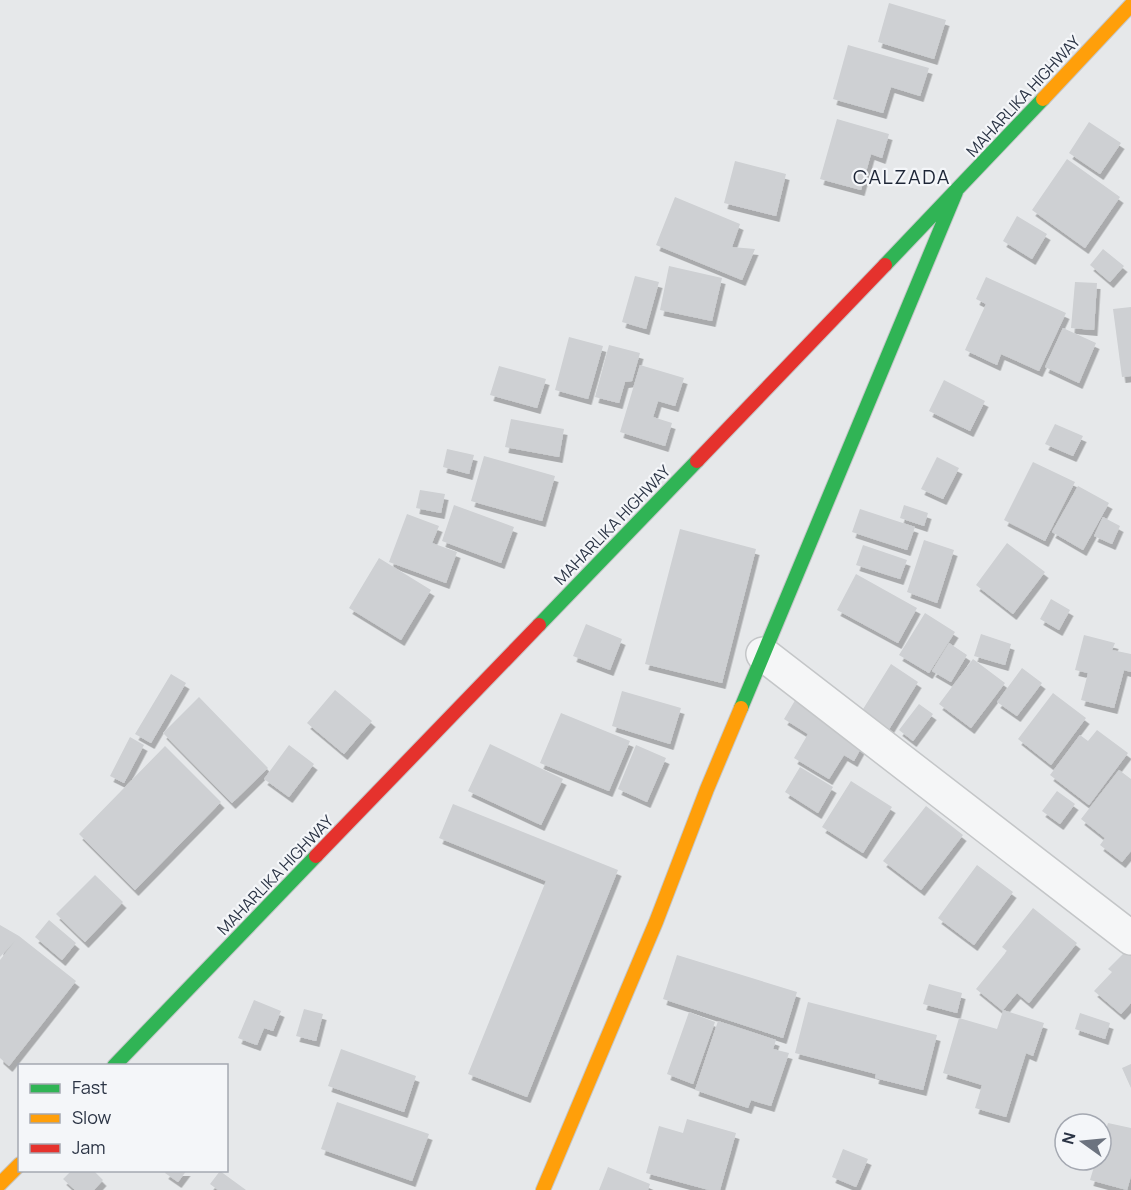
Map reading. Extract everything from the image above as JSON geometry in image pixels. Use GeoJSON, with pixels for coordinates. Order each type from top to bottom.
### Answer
{"type":"FeatureCollection","features":[{"type":"Feature","properties":{"kind":"main road","name":"MAHARLIKA HIGHWAY"},"geometry":{"type":"LineString","coordinates":[[115,1064],[956,192],[1131,5]]}},
{"type":"Feature","properties":{"kind":"main road"},"geometry":{"type":"LineString","coordinates":[[543,1190],[656,922],[707,789],[956,192]]}},
{"type":"Feature","properties":{"kind":"main road"},"geometry":{"type":"LineString","coordinates":[[0,1184],[18,1166]]}},
{"type":"Feature","properties":{"kind":"street"},"geometry":{"type":"LineString","coordinates":[[763,654],[1131,938]]}},
{"type":"Feature","properties":{"kind":"building"},"geometry":{"type":"Polygon","coordinates":[[[889,3],[946,20],[934,59],[878,42],[889,3]]]}},
{"type":"Feature","properties":{"kind":"building"},"geometry":{"type":"Polygon","coordinates":[[[848,45],[929,68],[920,96],[891,87],[883,113],[833,99],[848,45]]]}},
{"type":"Feature","properties":{"kind":"building"},"geometry":{"type":"Polygon","coordinates":[[[837,119],[889,134],[882,158],[871,154],[861,190],[820,179],[837,119]]]}},
{"type":"Feature","properties":{"kind":"building"},"geometry":{"type":"Polygon","coordinates":[[[1089,122],[1121,143],[1100,174],[1069,153],[1089,122]]]}},
{"type":"Feature","properties":{"kind":"building"},"geometry":{"type":"Polygon","coordinates":[[[1067,159],[1120,197],[1085,248],[1032,210],[1067,159]]]}},
{"type":"Feature","properties":{"kind":"building"},"geometry":{"type":"Polygon","coordinates":[[[735,161],[786,174],[776,216],[724,203],[735,161]]]}},
{"type":"Feature","properties":{"kind":"building"},"geometry":{"type":"Polygon","coordinates":[[[675,197],[740,224],[732,247],[755,249],[742,280],[656,245],[675,197]]]}},
{"type":"Feature","properties":{"kind":"building"},"geometry":{"type":"Polygon","coordinates":[[[1017,216],[1047,234],[1032,259],[1003,241],[1017,216]]]}},
{"type":"Feature","properties":{"kind":"building"},"geometry":{"type":"Polygon","coordinates":[[[1103,249],[1124,266],[1110,282],[1090,265],[1103,249]]]}},
{"type":"Feature","properties":{"kind":"building"},"geometry":{"type":"Polygon","coordinates":[[[669,266],[722,278],[712,321],[660,310],[669,266]]]}},
{"type":"Feature","properties":{"kind":"building"},"geometry":{"type":"Polygon","coordinates":[[[635,276],[659,282],[646,329],[622,322],[635,276]]]}},
{"type":"Feature","properties":{"kind":"building"},"geometry":{"type":"Polygon","coordinates":[[[986,277],[1066,313],[1039,371],[1001,354],[997,365],[965,350],[986,304],[976,299],[986,277]]]}},
{"type":"Feature","properties":{"kind":"building"},"geometry":{"type":"Polygon","coordinates":[[[1075,282],[1097,283],[1094,330],[1071,328],[1075,282]]]}},
{"type":"Feature","properties":{"kind":"building"},"geometry":{"type":"Polygon","coordinates":[[[1131,307],[1131,376],[1122,377],[1113,309],[1131,307]]]}},
{"type":"Feature","properties":{"kind":"building"},"geometry":{"type":"Polygon","coordinates":[[[1063,328],[1096,343],[1079,383],[1045,367],[1063,328]]]}},
{"type":"Feature","properties":{"kind":"building"},"geometry":{"type":"Polygon","coordinates":[[[569,337],[603,346],[588,399],[555,390],[569,337]]]}},
{"type":"Feature","properties":{"kind":"building"},"geometry":{"type":"Polygon","coordinates":[[[609,345],[640,353],[632,381],[625,382],[619,403],[595,397],[609,345]]]}},
{"type":"Feature","properties":{"kind":"building"},"geometry":{"type":"Polygon","coordinates":[[[640,365],[684,378],[675,406],[658,401],[653,417],[672,423],[665,446],[620,432],[640,365]]]}},
{"type":"Feature","properties":{"kind":"building"},"geometry":{"type":"Polygon","coordinates":[[[499,366],[546,379],[537,408],[490,395],[499,366]]]}},
{"type":"Feature","properties":{"kind":"building"},"geometry":{"type":"Polygon","coordinates":[[[944,380],[985,401],[970,431],[929,411],[944,380]]]}},
{"type":"Feature","properties":{"kind":"building"},"geometry":{"type":"Polygon","coordinates":[[[511,419],[564,429],[559,457],[505,447],[511,419]]]}},
{"type":"Feature","properties":{"kind":"building"},"geometry":{"type":"Polygon","coordinates":[[[1055,424],[1083,436],[1073,456],[1045,444],[1055,424]]]}},
{"type":"Feature","properties":{"kind":"building"},"geometry":{"type":"Polygon","coordinates":[[[447,449],[474,455],[469,474],[443,467],[447,449]]]}},
{"type":"Feature","properties":{"kind":"building"},"geometry":{"type":"Polygon","coordinates":[[[484,456],[555,476],[542,521],[471,501],[484,456]]]}},
{"type":"Feature","properties":{"kind":"building"},"geometry":{"type":"Polygon","coordinates":[[[937,457],[959,468],[943,499],[921,489],[937,457]]]}},
{"type":"Feature","properties":{"kind":"building"},"geometry":{"type":"Polygon","coordinates":[[[1033,462],[1075,482],[1045,541],[1004,520],[1033,462]]]}},
{"type":"Feature","properties":{"kind":"building"},"geometry":{"type":"Polygon","coordinates":[[[1078,486],[1109,503],[1083,550],[1052,532],[1078,486]]]}},
{"type":"Feature","properties":{"kind":"building"},"geometry":{"type":"Polygon","coordinates":[[[420,490],[445,494],[441,513],[416,508],[420,490]]]}},
{"type":"Feature","properties":{"kind":"building"},"geometry":{"type":"Polygon","coordinates":[[[454,505],[514,527],[501,563],[442,541],[454,505]]]}},
{"type":"Feature","properties":{"kind":"building"},"geometry":{"type":"Polygon","coordinates":[[[904,505],[928,513],[924,526],[900,518],[904,505]]]}},
{"type":"Feature","properties":{"kind":"building"},"geometry":{"type":"Polygon","coordinates":[[[860,509],[915,527],[907,550],[852,532],[860,509]]]}},
{"type":"Feature","properties":{"kind":"building"},"geometry":{"type":"Polygon","coordinates":[[[407,514],[439,526],[432,543],[457,552],[446,583],[389,562],[407,514]]]}},
{"type":"Feature","properties":{"kind":"building"},"geometry":{"type":"Polygon","coordinates":[[[1103,517],[1120,526],[1112,544],[1094,536],[1103,517]]]}},
{"type":"Feature","properties":{"kind":"building"},"geometry":{"type":"Polygon","coordinates":[[[680,529],[756,549],[722,683],[645,664],[680,529]]]}},
{"type":"Feature","properties":{"kind":"building"},"geometry":{"type":"Polygon","coordinates":[[[924,540],[954,550],[937,603],[907,592],[924,540]]]}},
{"type":"Feature","properties":{"kind":"building"},"geometry":{"type":"Polygon","coordinates":[[[1007,543],[1045,572],[1013,614],[976,585],[1007,543]]]}},
{"type":"Feature","properties":{"kind":"building"},"geometry":{"type":"Polygon","coordinates":[[[863,545],[907,560],[900,579],[856,565],[863,545]]]}},
{"type":"Feature","properties":{"kind":"building"},"geometry":{"type":"Polygon","coordinates":[[[379,558],[431,590],[401,640],[349,608],[379,558]]]}},
{"type":"Feature","properties":{"kind":"building"},"geometry":{"type":"Polygon","coordinates":[[[856,574],[917,608],[898,643],[837,610],[856,574]]]}},
{"type":"Feature","properties":{"kind":"building"},"geometry":{"type":"Polygon","coordinates":[[[1051,599],[1070,610],[1059,630],[1040,619],[1051,599]]]}},
{"type":"Feature","properties":{"kind":"building"},"geometry":{"type":"Polygon","coordinates":[[[925,613],[955,632],[929,673],[899,655],[925,613]]]}},
{"type":"Feature","properties":{"kind":"building"},"geometry":{"type":"Polygon","coordinates":[[[586,624],[622,639],[610,670],[573,656],[586,624]]]}},
{"type":"Feature","properties":{"kind":"building"},"geometry":{"type":"Polygon","coordinates":[[[981,634],[1011,644],[1005,665],[974,656],[981,634]]]}},
{"type":"Feature","properties":{"kind":"building"},"geometry":{"type":"Polygon","coordinates":[[[1084,635],[1115,643],[1112,650],[1131,654],[1131,672],[1124,670],[1114,708],[1081,700],[1088,673],[1075,670],[1084,635]]]}},
{"type":"Feature","properties":{"kind":"building"},"geometry":{"type":"Polygon","coordinates":[[[949,643],[967,655],[951,682],[932,671],[949,643]]]}},
{"type":"Feature","properties":{"kind":"building"},"geometry":{"type":"Polygon","coordinates":[[[973,659],[1005,683],[971,728],[939,704],[973,659]]]}},
{"type":"Feature","properties":{"kind":"building"},"geometry":{"type":"Polygon","coordinates":[[[891,664],[918,682],[888,731],[860,714],[891,664]]]}},
{"type":"Feature","properties":{"kind":"building"},"geometry":{"type":"Polygon","coordinates":[[[1022,668],[1042,683],[1017,716],[997,702],[1022,668]]]}},
{"type":"Feature","properties":{"kind":"building"},"geometry":{"type":"Polygon","coordinates":[[[171,674],[186,683],[151,743],[135,734],[171,674]]]}},
{"type":"Feature","properties":{"kind":"building"},"geometry":{"type":"Polygon","coordinates":[[[335,690],[372,721],[344,754],[307,723],[335,690]]]}},
{"type":"Feature","properties":{"kind":"building"},"geometry":{"type":"Polygon","coordinates":[[[622,691],[681,708],[670,744],[612,726],[622,691]]]}},
{"type":"Feature","properties":{"kind":"building"},"geometry":{"type":"Polygon","coordinates":[[[1053,693],[1086,718],[1051,765],[1018,739],[1053,693]]]}},
{"type":"Feature","properties":{"kind":"building"},"geometry":{"type":"Polygon","coordinates":[[[199,697],[268,768],[232,803],[163,733],[199,697]]]}},
{"type":"Feature","properties":{"kind":"building"},"geometry":{"type":"Polygon","coordinates":[[[797,697],[866,739],[854,761],[844,755],[829,779],[794,758],[808,734],[784,719],[797,697]]]}},
{"type":"Feature","properties":{"kind":"building"},"geometry":{"type":"Polygon","coordinates":[[[919,704],[933,714],[913,741],[899,730],[919,704]]]}},
{"type":"Feature","properties":{"kind":"building"},"geometry":{"type":"Polygon","coordinates":[[[561,713],[630,741],[609,791],[540,763],[561,713]]]}},
{"type":"Feature","properties":{"kind":"building"},"geometry":{"type":"Polygon","coordinates":[[[1097,730],[1128,753],[1089,805],[1050,775],[1080,735],[1088,741],[1097,730]]]}},
{"type":"Feature","properties":{"kind":"building"},"geometry":{"type":"Polygon","coordinates":[[[130,737],[144,745],[124,783],[110,776],[130,737]]]}},
{"type":"Feature","properties":{"kind":"building"},"geometry":{"type":"Polygon","coordinates":[[[490,744],[563,779],[541,825],[468,791],[490,744]]]}},
{"type":"Feature","properties":{"kind":"building"},"geometry":{"type":"Polygon","coordinates":[[[289,745],[314,764],[289,797],[264,779],[289,745]]]}},
{"type":"Feature","properties":{"kind":"building"},"geometry":{"type":"Polygon","coordinates":[[[636,745],[666,758],[647,802],[618,789],[636,745]]]}},
{"type":"Feature","properties":{"kind":"building"},"geometry":{"type":"Polygon","coordinates":[[[165,746],[221,802],[135,890],[79,834],[165,746]]]}},
{"type":"Feature","properties":{"kind":"building"},"geometry":{"type":"Polygon","coordinates":[[[800,767],[833,787],[818,813],[785,792],[800,767]]]}},
{"type":"Feature","properties":{"kind":"building"},"geometry":{"type":"Polygon","coordinates":[[[1119,770],[1131,779],[1131,851],[1122,862],[1100,845],[1105,838],[1081,819],[1119,770]]]}},
{"type":"Feature","properties":{"kind":"building"},"geometry":{"type":"Polygon","coordinates":[[[851,781],[892,807],[863,853],[822,827],[851,781]]]}},
{"type":"Feature","properties":{"kind":"building"},"geometry":{"type":"Polygon","coordinates":[[[1057,791],[1075,804],[1060,824],[1042,811],[1057,791]]]}},
{"type":"Feature","properties":{"kind":"building"},"geometry":{"type":"Polygon","coordinates":[[[453,804],[618,870],[527,1097],[468,1074],[546,881],[439,838],[453,804]]]}},
{"type":"Feature","properties":{"kind":"building"},"geometry":{"type":"Polygon","coordinates":[[[926,806],[963,835],[921,890],[883,861],[926,806]]]}},
{"type":"Feature","properties":{"kind":"building"},"geometry":{"type":"Polygon","coordinates":[[[977,865],[1013,892],[974,945],[938,918],[977,865]]]}},
{"type":"Feature","properties":{"kind":"building"},"geometry":{"type":"Polygon","coordinates":[[[95,875],[123,902],[85,942],[56,914],[95,875]]]}},
{"type":"Feature","properties":{"kind":"building"},"geometry":{"type":"Polygon","coordinates":[[[1033,908],[1077,943],[1029,1003],[1017,993],[1003,1010],[1044,1023],[1033,1056],[1026,1053],[1006,1117],[975,1108],[982,1085],[943,1073],[959,1018],[997,1029],[1003,1011],[976,989],[1007,951],[1002,947],[1033,908]]]}},
{"type":"Feature","properties":{"kind":"building"},"geometry":{"type":"Polygon","coordinates":[[[49,920],[76,943],[62,960],[35,937],[49,920]]]}},
{"type":"Feature","properties":{"kind":"building"},"geometry":{"type":"Polygon","coordinates":[[[0,925],[19,936],[76,981],[9,1066],[0,1058],[0,960],[15,941],[0,957],[0,925]]]}},
{"type":"Feature","properties":{"kind":"building"},"geometry":{"type":"Polygon","coordinates":[[[1126,951],[1131,955],[1131,1003],[1121,1014],[1094,991],[1112,972],[1108,969],[1126,951]]]}},
{"type":"Feature","properties":{"kind":"building"},"geometry":{"type":"Polygon","coordinates":[[[677,955],[797,992],[783,1038],[663,999],[677,955]]]}},
{"type":"Feature","properties":{"kind":"building"},"geometry":{"type":"Polygon","coordinates":[[[929,984],[962,993],[957,1013],[923,1004],[929,984]]]}},
{"type":"Feature","properties":{"kind":"building"},"geometry":{"type":"Polygon","coordinates":[[[254,1000],[281,1011],[273,1031],[264,1028],[257,1045],[238,1038],[254,1000]]]}},
{"type":"Feature","properties":{"kind":"building"},"geometry":{"type":"Polygon","coordinates":[[[808,1002],[937,1035],[923,1090],[875,1078],[876,1074],[795,1053],[808,1002]]]}},
{"type":"Feature","properties":{"kind":"building"},"geometry":{"type":"Polygon","coordinates":[[[304,1009],[323,1014],[316,1041],[296,1036],[304,1009]]]}},
{"type":"Feature","properties":{"kind":"building"},"geometry":{"type":"Polygon","coordinates":[[[689,1012],[715,1022],[693,1084],[667,1074],[689,1012]]]}},
{"type":"Feature","properties":{"kind":"building"},"geometry":{"type":"Polygon","coordinates":[[[1080,1013],[1110,1023],[1105,1039],[1075,1029],[1080,1013]]]}},
{"type":"Feature","properties":{"kind":"building"},"geometry":{"type":"Polygon","coordinates":[[[718,1021],[776,1040],[773,1049],[789,1053],[771,1106],[751,1100],[748,1108],[695,1090],[718,1021]]]}},
{"type":"Feature","properties":{"kind":"building"},"geometry":{"type":"Polygon","coordinates":[[[341,1049],[416,1076],[404,1112],[328,1086],[341,1049]]]}},
{"type":"Feature","properties":{"kind":"building"},"geometry":{"type":"Polygon","coordinates":[[[1131,1064],[1131,1088],[1122,1068],[1131,1064]]]}},
{"type":"Feature","properties":{"kind":"building"},"geometry":{"type":"Polygon","coordinates":[[[337,1102],[429,1134],[412,1181],[321,1149],[337,1102]]]}},
{"type":"Feature","properties":{"kind":"building"},"geometry":{"type":"Polygon","coordinates":[[[687,1119],[736,1133],[720,1190],[709,1190],[646,1173],[659,1126],[683,1133],[687,1119]]]}},
{"type":"Feature","properties":{"kind":"building"},"geometry":{"type":"Polygon","coordinates":[[[1113,1124],[1131,1128],[1131,1176],[1127,1190],[1090,1180],[1092,1172],[1113,1172],[1113,1124]]]}},
{"type":"Feature","properties":{"kind":"building"},"geometry":{"type":"Polygon","coordinates":[[[843,1149],[868,1159],[856,1187],[832,1177],[843,1149]]]}},
{"type":"Feature","properties":{"kind":"building"},"geometry":{"type":"Polygon","coordinates":[[[608,1167],[650,1184],[648,1190],[599,1190],[608,1167]]]}},
{"type":"Feature","properties":{"kind":"building"},"geometry":{"type":"Polygon","coordinates":[[[70,1172],[95,1172],[103,1180],[94,1190],[75,1190],[63,1179],[70,1172]]]}},
{"type":"Feature","properties":{"kind":"building"},"geometry":{"type":"Polygon","coordinates":[[[166,1172],[186,1172],[178,1182],[166,1172]]]}},
{"type":"Feature","properties":{"kind":"building"},"geometry":{"type":"Polygon","coordinates":[[[221,1172],[246,1190],[218,1190],[210,1184],[221,1172]]]}},
{"type":"Feature","properties":{"kind":"traffic: fast"},"geometry":{"type":"LineString","coordinates":[[885,265],[1043,99]]}},
{"type":"Feature","properties":{"kind":"traffic: fast"},"geometry":{"type":"LineString","coordinates":[[741,708],[956,192]]}},
{"type":"Feature","properties":{"kind":"traffic: fast"},"geometry":{"type":"LineString","coordinates":[[539,625],[697,461]]}},
{"type":"Feature","properties":{"kind":"traffic: fast"},"geometry":{"type":"LineString","coordinates":[[116,1064],[316,856]]}},
{"type":"Feature","properties":{"kind":"traffic: slow"},"geometry":{"type":"LineString","coordinates":[[1043,99],[1131,5]]}},
{"type":"Feature","properties":{"kind":"traffic: slow"},"geometry":{"type":"LineString","coordinates":[[543,1190],[656,922],[741,708]]}},
{"type":"Feature","properties":{"kind":"traffic: slow"},"geometry":{"type":"LineString","coordinates":[[0,1184],[18,1166]]}},
{"type":"Feature","properties":{"kind":"traffic: jam"},"geometry":{"type":"LineString","coordinates":[[697,461],[885,265]]}},
{"type":"Feature","properties":{"kind":"traffic: jam"},"geometry":{"type":"LineString","coordinates":[[316,856],[539,625]]}},
{"type":"Feature","properties":{"kind":"district","name":"CALZADA"},"geometry":{"type":"Point","coordinates":[902,177]}}]}
